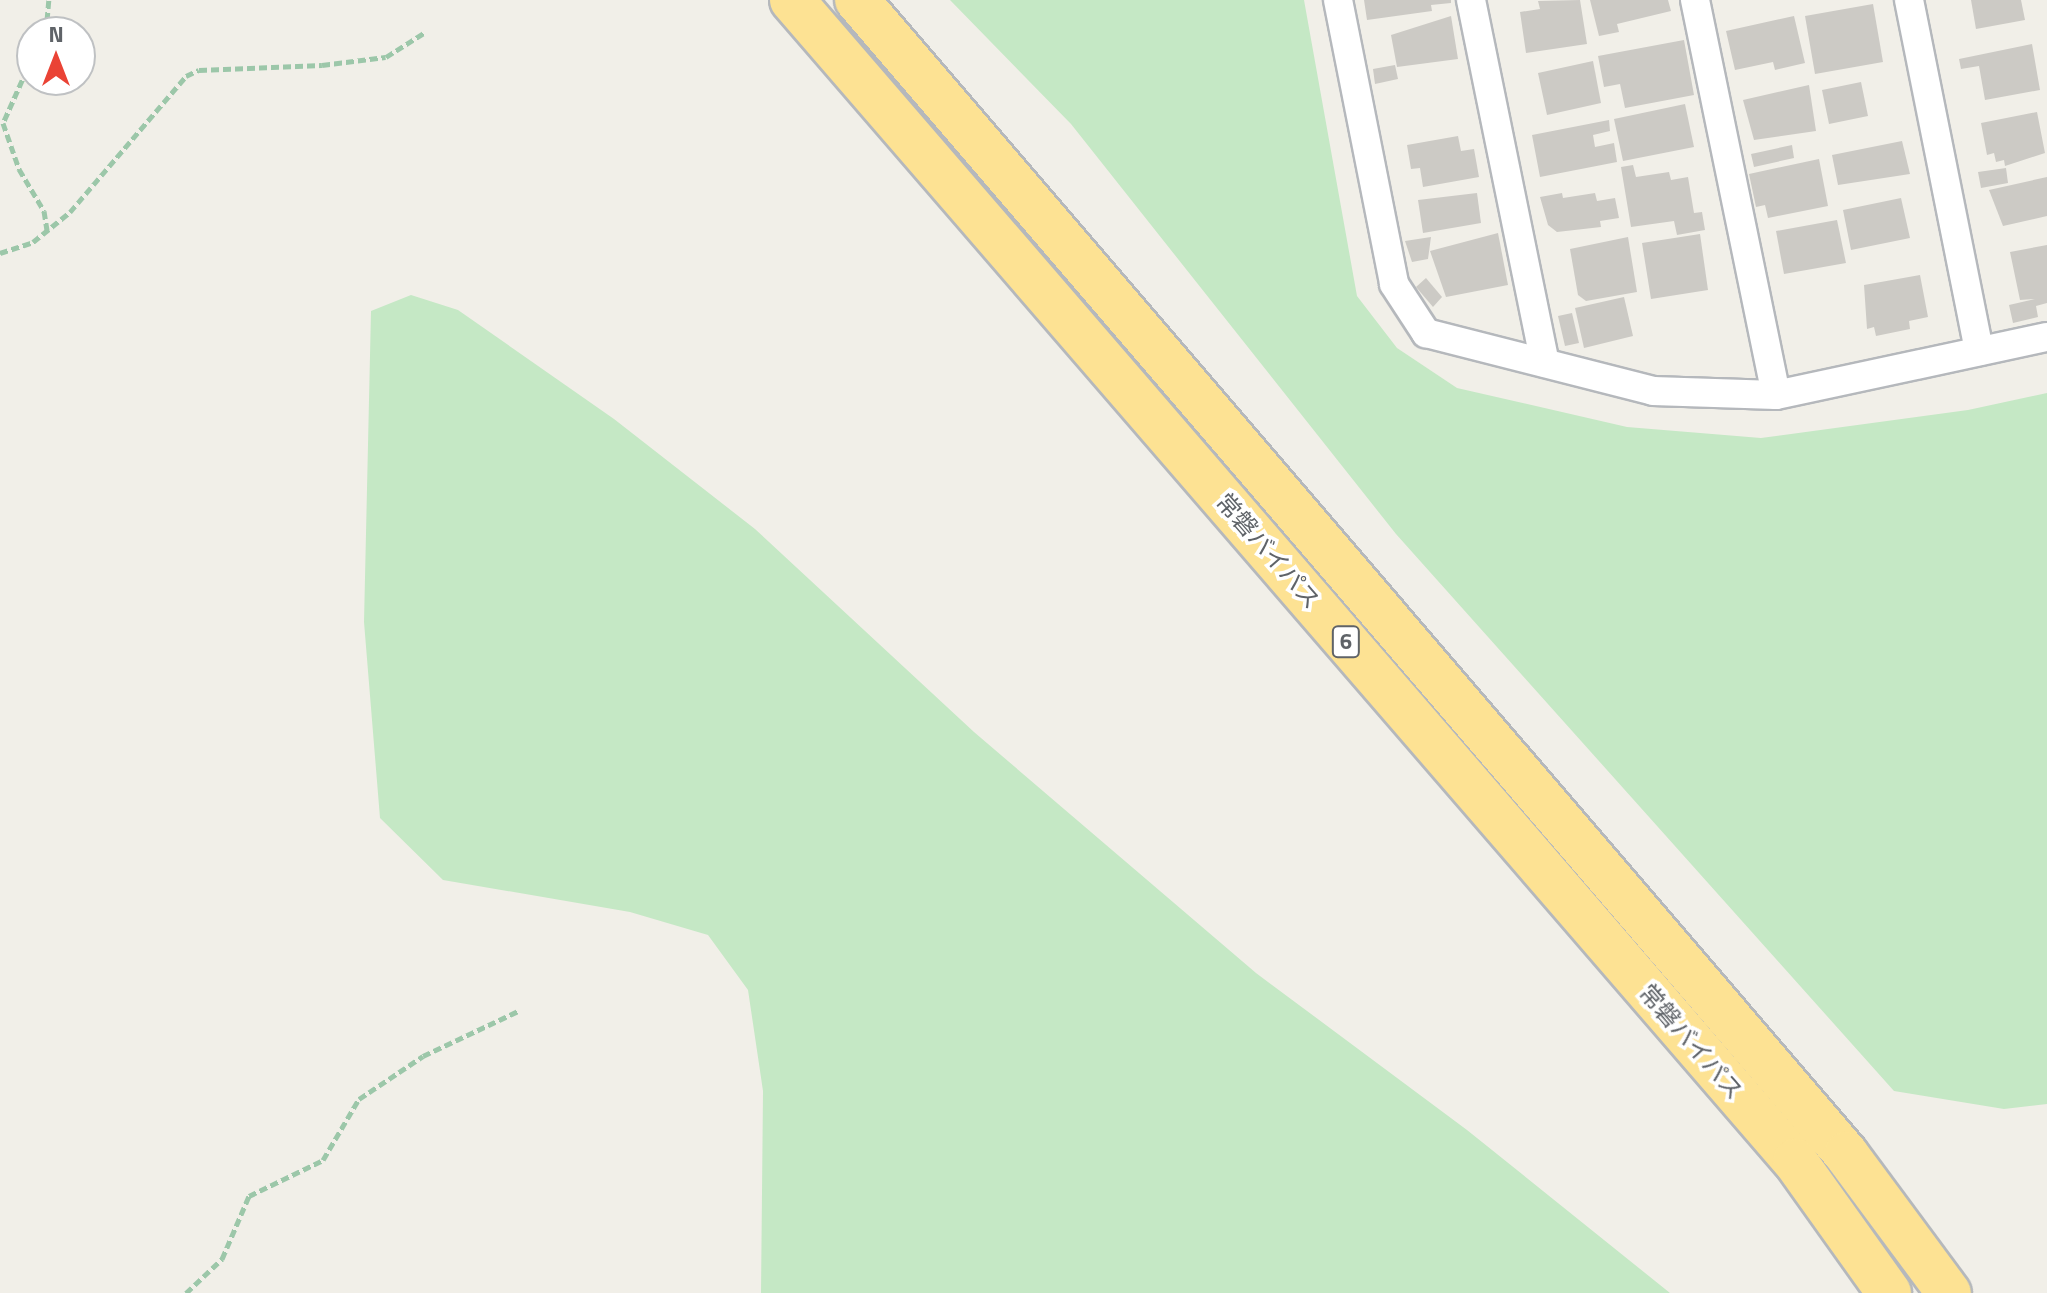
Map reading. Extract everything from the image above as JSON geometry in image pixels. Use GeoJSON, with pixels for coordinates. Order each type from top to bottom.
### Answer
{"type":"FeatureCollection","features":[{"type":"Feature","properties":{"kind":"highway","name":"常磐バイパス"},"geometry":{"type":"LineString","coordinates":[[792,0],[1795,1161],[1889,1293]]}},
{"type":"Feature","properties":{"kind":"highway","name":"常磐バイパス"},"geometry":{"type":"LineString","coordinates":[[857,0],[1846,1154],[1949,1293]]}},
{"type":"Feature","properties":{"kind":"street"},"geometry":{"type":"LineString","coordinates":[[1338,0],[1394,284],[1426,333],[1653,391],[1776,395],[2047,337]]}},
{"type":"Feature","properties":{"kind":"street"},"geometry":{"type":"LineString","coordinates":[[1471,0],[1545,363]]}},
{"type":"Feature","properties":{"kind":"street"},"geometry":{"type":"LineString","coordinates":[[1695,0],[1776,395]]}},
{"type":"Feature","properties":{"kind":"street"},"geometry":{"type":"LineString","coordinates":[[1909,0],[1979,351]]}},
{"type":"Feature","properties":{"kind":"path"},"geometry":{"type":"LineString","coordinates":[[0,253],[47,232],[100,180],[145,119],[186,76],[208,69],[377,58],[424,33]]}},
{"type":"Feature","properties":{"kind":"path"},"geometry":{"type":"LineString","coordinates":[[16,94],[3,123],[19,169],[44,211],[47,232]]}},
{"type":"Feature","properties":{"kind":"path"},"geometry":{"type":"LineString","coordinates":[[186,1293],[222,1259],[249,1196],[261,1185],[323,1160],[359,1099],[423,1056],[518,1011]]}},
{"type":"Feature","properties":{"kind":"green space"},"geometry":{"type":"Polygon","coordinates":[[[950,0],[1304,0],[1357,296],[1397,348],[1457,388],[1627,427],[1761,438],[1968,410],[2047,393],[2047,1104],[2004,1109],[1894,1091],[1396,534],[1071,124],[950,0]]]}},
{"type":"Feature","properties":{"kind":"green space"},"geometry":{"type":"Polygon","coordinates":[[[411,295],[458,310],[614,419],[755,529],[974,732],[1256,973],[1467,1130],[1670,1293],[761,1293],[763,1091],[748,990],[708,935],[630,912],[443,880],[380,818],[364,622],[371,311],[411,295]]]}},
{"type":"Feature","properties":{"kind":"building"},"geometry":{"type":"Polygon","coordinates":[[[1364,0],[1451,0],[1451,3],[1431,5],[1432,11],[1367,20],[1364,0]]]}},
{"type":"Feature","properties":{"kind":"building"},"geometry":{"type":"Polygon","coordinates":[[[1580,0],[1587,44],[1526,53],[1520,12],[1540,9],[1538,1],[1580,0]]]}},
{"type":"Feature","properties":{"kind":"building"},"geometry":{"type":"Polygon","coordinates":[[[1590,0],[1668,0],[1671,11],[1617,24],[1619,32],[1599,36],[1590,0]]]}},
{"type":"Feature","properties":{"kind":"building"},"geometry":{"type":"Polygon","coordinates":[[[1971,0],[2021,0],[2025,20],[1976,29],[1971,0]]]}},
{"type":"Feature","properties":{"kind":"building"},"geometry":{"type":"Polygon","coordinates":[[[1873,4],[1883,62],[1815,74],[1805,16],[1873,4]]]}},
{"type":"Feature","properties":{"kind":"building"},"geometry":{"type":"Polygon","coordinates":[[[1451,16],[1458,59],[1397,67],[1391,35],[1451,16]]]}},
{"type":"Feature","properties":{"kind":"building"},"geometry":{"type":"Polygon","coordinates":[[[1794,16],[1805,63],[1775,70],[1773,62],[1735,70],[1726,31],[1794,16]]]}},
{"type":"Feature","properties":{"kind":"building"},"geometry":{"type":"Polygon","coordinates":[[[1684,40],[1694,95],[1625,108],[1620,84],[1604,87],[1598,56],[1684,40]]]}},
{"type":"Feature","properties":{"kind":"building"},"geometry":{"type":"Polygon","coordinates":[[[2032,44],[2040,90],[1985,100],[1979,66],[1961,69],[1959,59],[2032,44]]]}},
{"type":"Feature","properties":{"kind":"building"},"geometry":{"type":"Polygon","coordinates":[[[1593,61],[1601,103],[1547,115],[1538,73],[1593,61]]]}},
{"type":"Feature","properties":{"kind":"building"},"geometry":{"type":"Polygon","coordinates":[[[1395,65],[1398,79],[1375,84],[1373,69],[1395,65]]]}},
{"type":"Feature","properties":{"kind":"building"},"geometry":{"type":"Polygon","coordinates":[[[1861,82],[1868,116],[1829,124],[1822,90],[1861,82]]]}},
{"type":"Feature","properties":{"kind":"building"},"geometry":{"type":"Polygon","coordinates":[[[1809,85],[1816,131],[1754,140],[1743,100],[1809,85]]]}},
{"type":"Feature","properties":{"kind":"building"},"geometry":{"type":"Polygon","coordinates":[[[1685,104],[1694,147],[1623,161],[1614,119],[1685,104]]]}},
{"type":"Feature","properties":{"kind":"building"},"geometry":{"type":"Polygon","coordinates":[[[2037,112],[2045,153],[2005,166],[2004,160],[1996,162],[1994,153],[1987,155],[1981,123],[2037,112]]]}},
{"type":"Feature","properties":{"kind":"building"},"geometry":{"type":"Polygon","coordinates":[[[1609,120],[1610,131],[1593,135],[1595,147],[1614,143],[1617,162],[1540,177],[1532,135],[1609,120]]]}},
{"type":"Feature","properties":{"kind":"building"},"geometry":{"type":"Polygon","coordinates":[[[1458,136],[1461,151],[1474,149],[1479,177],[1423,187],[1420,168],[1411,169],[1407,145],[1458,136]]]}},
{"type":"Feature","properties":{"kind":"building"},"geometry":{"type":"Polygon","coordinates":[[[1902,141],[1910,174],[1838,185],[1832,155],[1902,141]]]}},
{"type":"Feature","properties":{"kind":"building"},"geometry":{"type":"Polygon","coordinates":[[[1792,145],[1794,158],[1754,167],[1751,154],[1792,145]]]}},
{"type":"Feature","properties":{"kind":"building"},"geometry":{"type":"Polygon","coordinates":[[[1819,159],[1828,206],[1768,218],[1765,205],[1756,207],[1749,174],[1819,159]]]}},
{"type":"Feature","properties":{"kind":"building"},"geometry":{"type":"Polygon","coordinates":[[[1633,165],[1636,177],[1669,172],[1671,180],[1688,177],[1694,213],[1702,212],[1705,230],[1677,235],[1674,221],[1631,227],[1621,167],[1633,165]]]}},
{"type":"Feature","properties":{"kind":"building"},"geometry":{"type":"Polygon","coordinates":[[[2006,168],[2008,183],[1981,188],[1978,172],[2006,168]]]}},
{"type":"Feature","properties":{"kind":"building"},"geometry":{"type":"Polygon","coordinates":[[[2047,177],[2047,216],[2003,226],[1989,190],[2047,177]]]}},
{"type":"Feature","properties":{"kind":"building"},"geometry":{"type":"Polygon","coordinates":[[[1477,193],[1481,223],[1423,233],[1418,200],[1477,193]]]}},
{"type":"Feature","properties":{"kind":"building"},"geometry":{"type":"Polygon","coordinates":[[[1562,193],[1563,198],[1595,193],[1597,201],[1615,198],[1619,218],[1600,221],[1601,227],[1557,232],[1548,225],[1540,197],[1562,193]]]}},
{"type":"Feature","properties":{"kind":"building"},"geometry":{"type":"Polygon","coordinates":[[[1901,198],[1910,238],[1851,250],[1843,210],[1901,198]]]}},
{"type":"Feature","properties":{"kind":"building"},"geometry":{"type":"Polygon","coordinates":[[[1837,220],[1846,263],[1784,274],[1776,231],[1837,220]]]}},
{"type":"Feature","properties":{"kind":"building"},"geometry":{"type":"Polygon","coordinates":[[[1498,233],[1508,285],[1446,297],[1430,251],[1498,233]]]}},
{"type":"Feature","properties":{"kind":"building"},"geometry":{"type":"Polygon","coordinates":[[[1700,234],[1708,290],[1651,299],[1642,243],[1700,234]]]}},
{"type":"Feature","properties":{"kind":"building"},"geometry":{"type":"Polygon","coordinates":[[[1431,237],[1428,259],[1412,262],[1405,241],[1431,237]]]}},
{"type":"Feature","properties":{"kind":"building"},"geometry":{"type":"Polygon","coordinates":[[[1628,237],[1637,292],[1586,301],[1578,295],[1570,249],[1628,237]]]}},
{"type":"Feature","properties":{"kind":"building"},"geometry":{"type":"Polygon","coordinates":[[[2047,245],[2047,303],[2036,306],[2038,317],[2013,323],[2009,305],[2035,299],[2020,300],[2010,252],[2047,245]]]}},
{"type":"Feature","properties":{"kind":"building"},"geometry":{"type":"Polygon","coordinates":[[[1920,275],[1928,317],[1909,321],[1910,329],[1876,336],[1874,327],[1867,329],[1864,285],[1920,275]]]}},
{"type":"Feature","properties":{"kind":"building"},"geometry":{"type":"Polygon","coordinates":[[[1426,278],[1442,297],[1433,307],[1416,287],[1426,278]]]}},
{"type":"Feature","properties":{"kind":"building"},"geometry":{"type":"Polygon","coordinates":[[[1624,297],[1633,336],[1584,348],[1575,308],[1624,297]]]}},
{"type":"Feature","properties":{"kind":"building"},"geometry":{"type":"Polygon","coordinates":[[[1572,313],[1579,343],[1565,346],[1558,316],[1572,313]]]}}]}
